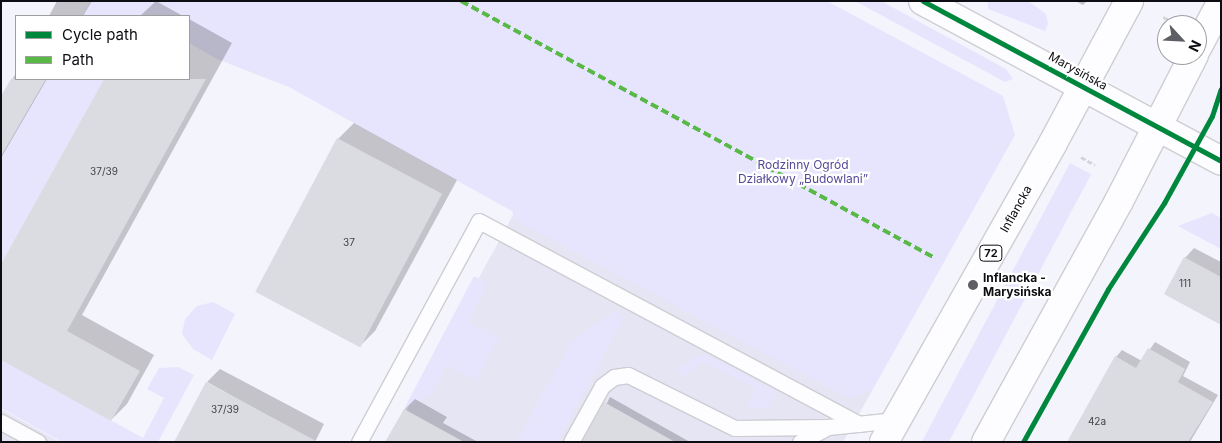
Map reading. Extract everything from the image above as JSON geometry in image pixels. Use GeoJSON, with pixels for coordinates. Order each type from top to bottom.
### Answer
{"type":"FeatureCollection","features":[{"type":"Feature","properties":{"kind":"main road","name":"Marysińska"},"geometry":{"type":"LineString","coordinates":[[923,1],[1221,161]]}},
{"type":"Feature","properties":{"kind":"main road","name":"Inflancka"},"geometry":{"type":"LineString","coordinates":[[890,431],[1084,86],[1129,1]]}},
{"type":"Feature","properties":{"kind":"main road"},"geometry":{"type":"LineString","coordinates":[[1207,29],[1221,3]]}},
{"type":"Feature","properties":{"kind":"main road"},"geometry":{"type":"LineString","coordinates":[[986,442],[1158,126],[1189,65]]}},
{"type":"Feature","properties":{"kind":"lane"},"geometry":{"type":"LineString","coordinates":[[359,442],[479,221],[859,424],[890,431]]}},
{"type":"Feature","properties":{"kind":"lane"},"geometry":{"type":"LineString","coordinates":[[571,442],[602,386],[614,377],[628,375],[735,428],[828,427],[859,424]]}},
{"type":"Feature","properties":{"kind":"lane"},"geometry":{"type":"LineString","coordinates":[[1,422],[38,442]]}},
{"type":"Feature","properties":{"kind":"lane"},"geometry":{"type":"LineString","coordinates":[[800,442],[828,427]]}},
{"type":"Feature","properties":{"kind":"path"},"geometry":{"type":"LineString","coordinates":[[1076,155],[1095,165]]}},
{"type":"Feature","properties":{"kind":"shaded area"},"geometry":{"type":"Polygon","coordinates":[[[520,202],[872,391],[843,442],[390,442],[520,202]]]}},
{"type":"Feature","properties":{"kind":"shaded area"},"geometry":{"type":"Polygon","coordinates":[[[1,409],[60,442],[1,442],[1,409]]]}},
{"type":"Feature","properties":{"kind":"green space","name":"Rodzinny Ogród Działkowy „Budowlani”"},"geometry":{"type":"Polygon","coordinates":[[[91,1],[827,1],[1003,96],[1015,135],[872,391],[848,398],[515,220],[512,211],[289,87],[217,59],[190,44],[190,15],[83,15],[91,1]]]}},
{"type":"Feature","properties":{"kind":"green space"},"geometry":{"type":"Polygon","coordinates":[[[855,1],[881,1],[1006,69],[1013,79],[1005,82],[855,1]]]}},
{"type":"Feature","properties":{"kind":"green space"},"geometry":{"type":"Polygon","coordinates":[[[988,1],[1028,1],[1046,14],[1048,24],[1045,31],[988,9],[988,1]]]}},
{"type":"Feature","properties":{"kind":"green space"},"geometry":{"type":"Polygon","coordinates":[[[45,80],[103,80],[1,264],[1,156],[45,80]]]}},
{"type":"Feature","properties":{"kind":"green space"},"geometry":{"type":"Polygon","coordinates":[[[1070,163],[1091,174],[949,442],[922,442],[1070,163]]]}},
{"type":"Feature","properties":{"kind":"green space"},"geometry":{"type":"Polygon","coordinates":[[[1212,213],[1221,218],[1221,249],[1178,226],[1212,213]]]}},
{"type":"Feature","properties":{"kind":"green space"},"geometry":{"type":"Polygon","coordinates":[[[474,276],[488,283],[468,322],[499,337],[476,381],[447,365],[431,394],[404,409],[474,276]]]}},
{"type":"Feature","properties":{"kind":"green space"},"geometry":{"type":"Polygon","coordinates":[[[213,302],[235,314],[212,360],[193,349],[182,334],[185,319],[197,306],[213,302]]]}},
{"type":"Feature","properties":{"kind":"green space"},"geometry":{"type":"Polygon","coordinates":[[[615,311],[624,317],[557,442],[516,442],[572,341],[615,311]]]}},
{"type":"Feature","properties":{"kind":"green space"},"geometry":{"type":"Polygon","coordinates":[[[706,355],[776,392],[768,408],[746,409],[756,389],[703,361],[685,376],[676,371],[692,358],[706,355]]]}},
{"type":"Feature","properties":{"kind":"green space"},"geometry":{"type":"Polygon","coordinates":[[[1,360],[143,438],[164,398],[147,389],[159,368],[178,367],[194,375],[158,442],[62,442],[1,408],[1,360]]]}},
{"type":"Feature","properties":{"kind":"building"},"geometry":{"type":"Polygon","coordinates":[[[11,79],[45,80],[1,156],[1,96],[11,79]]]}},
{"type":"Feature","properties":{"kind":"building"},"geometry":{"type":"Polygon","coordinates":[[[206,79],[67,331],[140,371],[111,421],[1,360],[1,264],[103,80],[206,79]]]}},
{"type":"Feature","properties":{"kind":"building"},"geometry":{"type":"Polygon","coordinates":[[[337,138],[442,194],[360,347],[255,292],[337,138]]]}},
{"type":"Feature","properties":{"kind":"building"},"geometry":{"type":"Polygon","coordinates":[[[1184,257],[1221,277],[1221,325],[1164,294],[1184,257]]]}},
{"type":"Feature","properties":{"kind":"building"},"geometry":{"type":"Polygon","coordinates":[[[1148,348],[1185,369],[1178,382],[1213,402],[1188,442],[1067,442],[1115,356],[1136,368],[1148,348]]]}},
{"type":"Feature","properties":{"kind":"building"},"geometry":{"type":"Polygon","coordinates":[[[206,382],[318,442],[174,442],[206,382]]]}},
{"type":"Feature","properties":{"kind":"building"},"geometry":{"type":"Polygon","coordinates":[[[604,402],[675,442],[582,442],[604,402]]]}},
{"type":"Feature","properties":{"kind":"building"},"geometry":{"type":"Polygon","coordinates":[[[404,409],[464,442],[385,442],[404,409]]]}},
{"type":"Feature","properties":{"kind":"marked path"},"geometry":{"type":"LineString","coordinates":[[461,1],[933,257]]}},
{"type":"Feature","properties":{"kind":"cycle path"},"geometry":{"type":"LineString","coordinates":[[923,1],[1221,161]]}},
{"type":"Feature","properties":{"kind":"cycle path"},"geometry":{"type":"LineString","coordinates":[[1023,442],[1108,289],[1164,203],[1212,116],[1221,89]]}},
{"type":"Feature","properties":{"kind":"place","name":"Inflancka - Marysińska"},"geometry":{"type":"Point","coordinates":[973,285]}}]}
